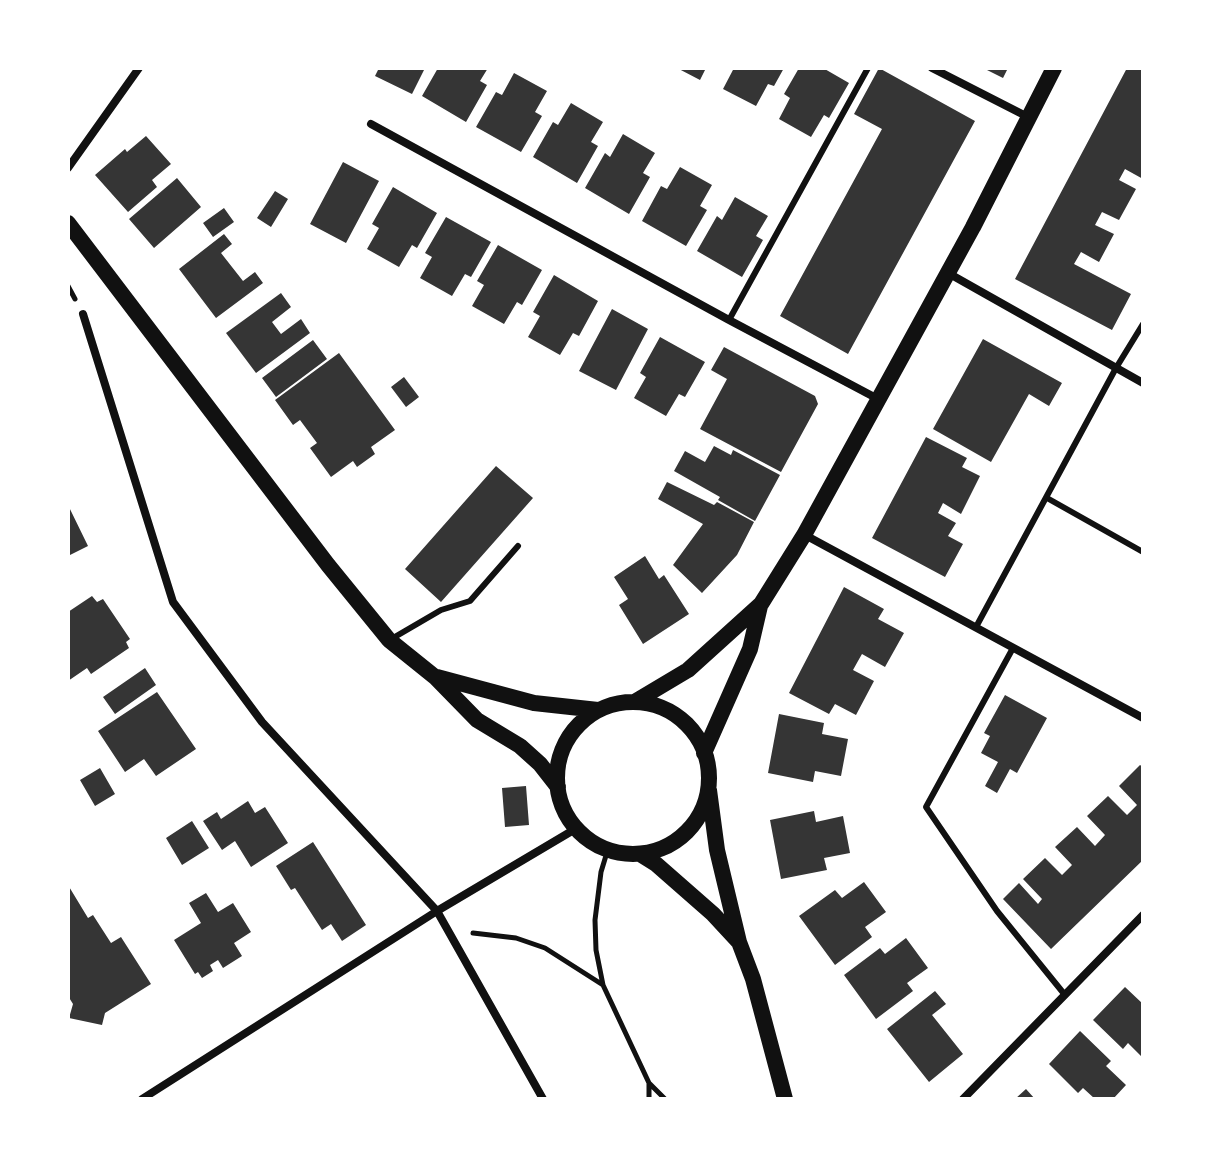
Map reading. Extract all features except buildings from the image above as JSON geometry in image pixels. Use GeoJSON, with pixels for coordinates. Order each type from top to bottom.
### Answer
{"type":"FeatureCollection","features":[{"type":"Feature","properties":{"kind":"main road"},"geometry":{"type":"LineString","coordinates":[[636,701],[688,670],[761,604],[804,535],[986,204],[995,180],[1054,68]]}},
{"type":"Feature","properties":{"kind":"main road"},"geometry":{"type":"LineString","coordinates":[[68,223],[328,565],[389,640],[435,677],[477,720],[520,746],[540,764],[558,787]]}},
{"type":"Feature","properties":{"kind":"main road"},"geometry":{"type":"LineString","coordinates":[[704,753],[750,649],[761,604]]}},
{"type":"Feature","properties":{"kind":"main road"},"geometry":{"type":"LineString","coordinates":[[435,677],[534,703],[598,710]]}},
{"type":"Feature","properties":{"kind":"main road"},"geometry":{"type":"LineString","coordinates":[[739,942],[656,864],[640,854],[599,846],[577,828],[563,805],[557,767],[564,744],[578,724],[598,710],[616,703],[636,701],[658,706],[678,717],[694,733],[704,753],[717,850],[739,942],[753,979],[785,1099]]}},
{"type":"Feature","properties":{"kind":"main road"},"geometry":{"type":"LineString","coordinates":[[640,854],[665,847],[686,832],[701,811],[709,786]]}},
{"type":"Feature","properties":{"kind":"street"},"geometry":{"type":"LineString","coordinates":[[68,168],[139,68]]}},
{"type":"Feature","properties":{"kind":"street"},"geometry":{"type":"LineString","coordinates":[[932,68],[1028,117]]}},
{"type":"Feature","properties":{"kind":"street"},"geometry":{"type":"LineString","coordinates":[[371,124],[878,399]]}},
{"type":"Feature","properties":{"kind":"street"},"geometry":{"type":"LineString","coordinates":[[948,273],[1143,383]]}},
{"type":"Feature","properties":{"kind":"street"},"geometry":{"type":"LineString","coordinates":[[83,314],[173,602],[262,722],[437,911],[543,1099]]}},
{"type":"Feature","properties":{"kind":"street"},"geometry":{"type":"LineString","coordinates":[[804,535],[1143,718]]}},
{"type":"Feature","properties":{"kind":"street"},"geometry":{"type":"LineString","coordinates":[[142,1099],[437,911],[577,828]]}},
{"type":"Feature","properties":{"kind":"street"},"geometry":{"type":"LineString","coordinates":[[963,1099],[1143,915]]}},
{"type":"Feature","properties":{"kind":"lane"},"geometry":{"type":"LineString","coordinates":[[729,320],[868,68]]}},
{"type":"Feature","properties":{"kind":"lane"},"geometry":{"type":"LineString","coordinates":[[976,627],[1116,368],[1143,324]]}},
{"type":"Feature","properties":{"kind":"lane"},"geometry":{"type":"LineString","coordinates":[[1047,498],[1143,552]]}},
{"type":"Feature","properties":{"kind":"lane"},"geometry":{"type":"LineString","coordinates":[[389,640],[441,610],[470,601],[518,546]]}},
{"type":"Feature","properties":{"kind":"lane"},"geometry":{"type":"LineString","coordinates":[[1013,648],[926,807],[997,911],[1065,995]]}},
{"type":"Feature","properties":{"kind":"path"},"geometry":{"type":"LineString","coordinates":[[608,849],[601,872],[595,920],[596,950],[603,985],[649,1083],[665,1099]]}},
{"type":"Feature","properties":{"kind":"path"},"geometry":{"type":"LineString","coordinates":[[449,930],[516,938],[545,948],[603,985]]}},
{"type":"Feature","properties":{"kind":"path"},"geometry":{"type":"LineString","coordinates":[[649,1083],[649,1099]]}}]}
